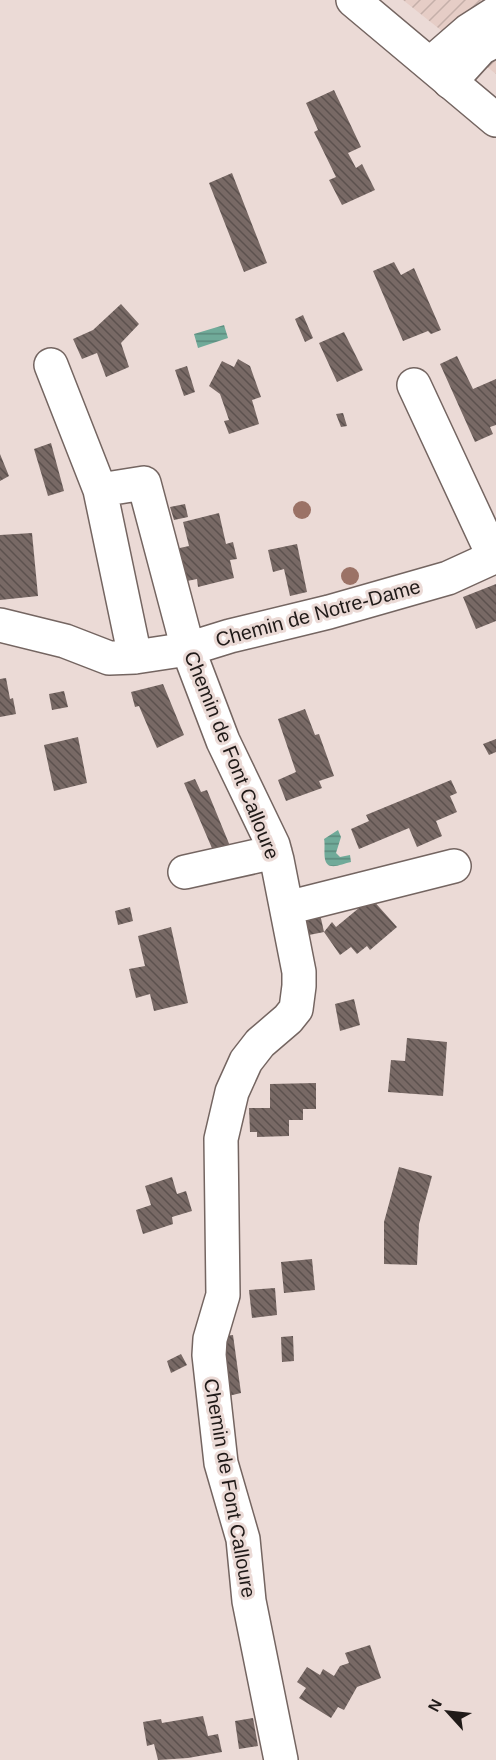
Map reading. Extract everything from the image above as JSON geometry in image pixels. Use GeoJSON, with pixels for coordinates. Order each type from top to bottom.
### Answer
{"type":"FeatureCollection","features":[{"type":"Feature","properties":{"kind":"street"},"geometry":{"type":"LineString","coordinates":[[353,0],[496,120]]}},
{"type":"Feature","properties":{"kind":"street"},"geometry":{"type":"LineString","coordinates":[[440,73],[468,31],[496,13]]}},
{"type":"Feature","properties":{"kind":"street"},"geometry":{"type":"LineString","coordinates":[[440,73],[496,40]]}},
{"type":"Feature","properties":{"kind":"street"},"geometry":{"type":"LineString","coordinates":[[51,365],[100,490],[135,657]]}},
{"type":"Feature","properties":{"kind":"street","name":"Chemin de Notre-Dame"},"geometry":{"type":"LineString","coordinates":[[0,625],[65,641],[109,658],[135,657],[188,649],[230,636],[329,612],[448,578],[494,557],[414,385]]}},
{"type":"Feature","properties":{"kind":"street","name":"Chemin de Font Calloure"},"geometry":{"type":"LineString","coordinates":[[100,490],[144,483],[188,649],[224,741],[275,852],[299,972],[296,1010],[260,1043],[246,1061],[232,1092],[221,1139],[223,1295],[210,1339],[208,1355],[222,1463],[243,1539],[249,1601],[281,1760]]}},
{"type":"Feature","properties":{"kind":"street"},"geometry":{"type":"LineString","coordinates":[[185,872],[275,852]]}},
{"type":"Feature","properties":{"kind":"street"},"geometry":{"type":"LineString","coordinates":[[287,908],[454,866]]}},
{"type":"Feature","properties":{"kind":"shaded area"},"geometry":{"type":"Polygon","coordinates":[[[403,0],[496,0],[496,74],[403,0]]]}},
{"type":"Feature","properties":{"kind":"shaded area"},"geometry":{"type":"Polygon","coordinates":[[[224,325],[228,338],[198,348],[194,334],[224,325]]]}},
{"type":"Feature","properties":{"kind":"shaded area"},"geometry":{"type":"Polygon","coordinates":[[[338,830],[341,837],[336,853],[340,857],[350,855],[351,862],[331,866],[326,862],[324,839],[338,830]]]}},
{"type":"Feature","properties":{"kind":"building"},"geometry":{"type":"Polygon","coordinates":[[[334,90],[361,147],[348,153],[356,168],[362,164],[375,190],[342,205],[329,180],[336,177],[314,132],[318,130],[306,103],[334,90]]]}},
{"type":"Feature","properties":{"kind":"building"},"geometry":{"type":"Polygon","coordinates":[[[232,173],[267,263],[244,272],[209,183],[232,173]]]}},
{"type":"Feature","properties":{"kind":"building"},"geometry":{"type":"Polygon","coordinates":[[[394,262],[401,275],[414,268],[441,330],[431,334],[428,331],[403,341],[373,271],[394,262]]]}},
{"type":"Feature","properties":{"kind":"building"},"geometry":{"type":"Polygon","coordinates":[[[121,304],[139,324],[121,343],[129,367],[106,377],[97,353],[82,359],[73,339],[93,330],[121,304]]]}},
{"type":"Feature","properties":{"kind":"building"},"geometry":{"type":"Polygon","coordinates":[[[303,315],[313,338],[305,342],[295,319],[303,315]]]}},
{"type":"Feature","properties":{"kind":"building"},"geometry":{"type":"Polygon","coordinates":[[[344,332],[363,370],[337,382],[319,343],[344,332]]]}},
{"type":"Feature","properties":{"kind":"building"},"geometry":{"type":"Polygon","coordinates":[[[457,356],[473,389],[496,379],[496,425],[490,427],[493,434],[475,442],[440,364],[457,356]]]}},
{"type":"Feature","properties":{"kind":"building"},"geometry":{"type":"Polygon","coordinates":[[[238,359],[250,366],[261,397],[252,400],[259,424],[229,434],[224,421],[229,420],[220,394],[209,386],[222,361],[234,367],[238,359]]]}},
{"type":"Feature","properties":{"kind":"building"},"geometry":{"type":"Polygon","coordinates":[[[187,366],[195,392],[184,396],[175,370],[187,366]]]}},
{"type":"Feature","properties":{"kind":"building"},"geometry":{"type":"Polygon","coordinates":[[[343,413],[347,426],[341,427],[336,414],[343,413]]]}},
{"type":"Feature","properties":{"kind":"building"},"geometry":{"type":"Polygon","coordinates":[[[51,443],[64,491],[48,496],[34,449],[51,443]]]}},
{"type":"Feature","properties":{"kind":"building"},"geometry":{"type":"Polygon","coordinates":[[[0,454],[9,476],[0,481],[0,454]]]}},
{"type":"Feature","properties":{"kind":"building"},"geometry":{"type":"Polygon","coordinates":[[[185,504],[188,517],[174,520],[170,507],[185,504]]]}},
{"type":"Feature","properties":{"kind":"building"},"geometry":{"type":"Polygon","coordinates":[[[219,513],[226,544],[233,542],[237,559],[230,560],[234,578],[198,587],[197,579],[182,582],[175,549],[189,546],[183,522],[219,513]]]}},
{"type":"Feature","properties":{"kind":"building"},"geometry":{"type":"Polygon","coordinates":[[[32,533],[38,596],[0,600],[0,535],[32,533]]]}},
{"type":"Feature","properties":{"kind":"building"},"geometry":{"type":"Polygon","coordinates":[[[297,544],[307,592],[290,596],[284,569],[273,572],[268,550],[297,544]]]}},
{"type":"Feature","properties":{"kind":"building"},"geometry":{"type":"Polygon","coordinates":[[[496,584],[496,621],[476,629],[463,597],[496,584]]]}},
{"type":"Feature","properties":{"kind":"building"},"geometry":{"type":"Polygon","coordinates":[[[6,678],[16,714],[0,717],[0,679],[6,678]]]}},
{"type":"Feature","properties":{"kind":"building"},"geometry":{"type":"Polygon","coordinates":[[[163,684],[184,735],[157,748],[139,706],[135,707],[131,692],[163,684]]]}},
{"type":"Feature","properties":{"kind":"building"},"geometry":{"type":"Polygon","coordinates":[[[64,691],[68,707],[52,710],[49,694],[64,691]]]}},
{"type":"Feature","properties":{"kind":"building"},"geometry":{"type":"Polygon","coordinates":[[[305,709],[315,735],[319,734],[334,776],[319,781],[322,788],[286,801],[278,780],[296,772],[278,719],[305,709]]]}},
{"type":"Feature","properties":{"kind":"building"},"geometry":{"type":"Polygon","coordinates":[[[78,737],[87,783],[54,791],[44,745],[78,737]]]}},
{"type":"Feature","properties":{"kind":"building"},"geometry":{"type":"Polygon","coordinates":[[[496,739],[496,752],[489,755],[483,744],[496,739]]]}},
{"type":"Feature","properties":{"kind":"building"},"geometry":{"type":"Polygon","coordinates":[[[195,779],[201,792],[207,790],[230,846],[214,853],[184,783],[195,779]]]}},
{"type":"Feature","properties":{"kind":"building"},"geometry":{"type":"Polygon","coordinates":[[[451,780],[457,793],[450,796],[457,812],[436,821],[442,836],[417,847],[409,828],[359,849],[351,829],[369,821],[366,815],[451,780]]]}},
{"type":"Feature","properties":{"kind":"building"},"geometry":{"type":"Polygon","coordinates":[[[371,898],[397,927],[370,950],[367,946],[357,954],[351,947],[340,955],[324,932],[332,922],[336,927],[371,898]]]}},
{"type":"Feature","properties":{"kind":"building"},"geometry":{"type":"Polygon","coordinates":[[[130,907],[133,921],[118,925],[115,911],[130,907]]]}},
{"type":"Feature","properties":{"kind":"building"},"geometry":{"type":"Polygon","coordinates":[[[320,914],[324,932],[309,935],[305,916],[320,914]]]}},
{"type":"Feature","properties":{"kind":"building"},"geometry":{"type":"Polygon","coordinates":[[[171,927],[188,1003],[154,1011],[150,994],[136,998],[129,969],[145,966],[138,936],[171,927]]]}},
{"type":"Feature","properties":{"kind":"building"},"geometry":{"type":"Polygon","coordinates":[[[354,999],[360,1025],[340,1031],[335,1004],[354,999]]]}},
{"type":"Feature","properties":{"kind":"building"},"geometry":{"type":"Polygon","coordinates":[[[407,1038],[447,1042],[443,1096],[388,1092],[391,1060],[405,1061],[407,1038]]]}},
{"type":"Feature","properties":{"kind":"building"},"geometry":{"type":"Polygon","coordinates":[[[316,1083],[316,1109],[303,1109],[303,1120],[289,1120],[289,1136],[257,1137],[257,1132],[250,1132],[249,1108],[270,1108],[270,1084],[316,1083]]]}},
{"type":"Feature","properties":{"kind":"building"},"geometry":{"type":"Polygon","coordinates":[[[399,1167],[432,1176],[419,1224],[417,1265],[384,1264],[384,1222],[399,1167]]]}},
{"type":"Feature","properties":{"kind":"building"},"geometry":{"type":"Polygon","coordinates":[[[172,1177],[177,1194],[186,1191],[192,1211],[172,1217],[173,1224],[143,1234],[136,1210],[151,1205],[145,1186],[172,1177]]]}},
{"type":"Feature","properties":{"kind":"building"},"geometry":{"type":"Polygon","coordinates":[[[312,1259],[315,1290],[284,1293],[281,1262],[312,1259]]]}},
{"type":"Feature","properties":{"kind":"building"},"geometry":{"type":"Polygon","coordinates":[[[275,1288],[277,1315],[252,1318],[249,1290],[275,1288]]]}},
{"type":"Feature","properties":{"kind":"building"},"geometry":{"type":"Polygon","coordinates":[[[233,1335],[241,1393],[224,1397],[223,1336],[233,1335]]]}},
{"type":"Feature","properties":{"kind":"building"},"geometry":{"type":"Polygon","coordinates":[[[293,1336],[294,1361],[282,1362],[281,1337],[293,1336]]]}},
{"type":"Feature","properties":{"kind":"building"},"geometry":{"type":"Polygon","coordinates":[[[181,1354],[187,1365],[171,1373],[167,1361],[181,1354]]]}},
{"type":"Feature","properties":{"kind":"building"},"geometry":{"type":"Polygon","coordinates":[[[370,1645],[381,1678],[357,1687],[344,1710],[338,1707],[331,1718],[299,1698],[306,1688],[297,1682],[307,1667],[320,1675],[323,1669],[334,1676],[340,1666],[349,1663],[345,1653],[370,1645]]]}},
{"type":"Feature","properties":{"kind":"building"},"geometry":{"type":"Polygon","coordinates":[[[203,1716],[208,1736],[218,1734],[222,1752],[158,1760],[154,1744],[147,1746],[143,1722],[161,1719],[162,1723],[203,1716]]]}},
{"type":"Feature","properties":{"kind":"building"},"geometry":{"type":"Polygon","coordinates":[[[253,1718],[258,1746],[239,1749],[235,1721],[253,1718]]]}}]}
